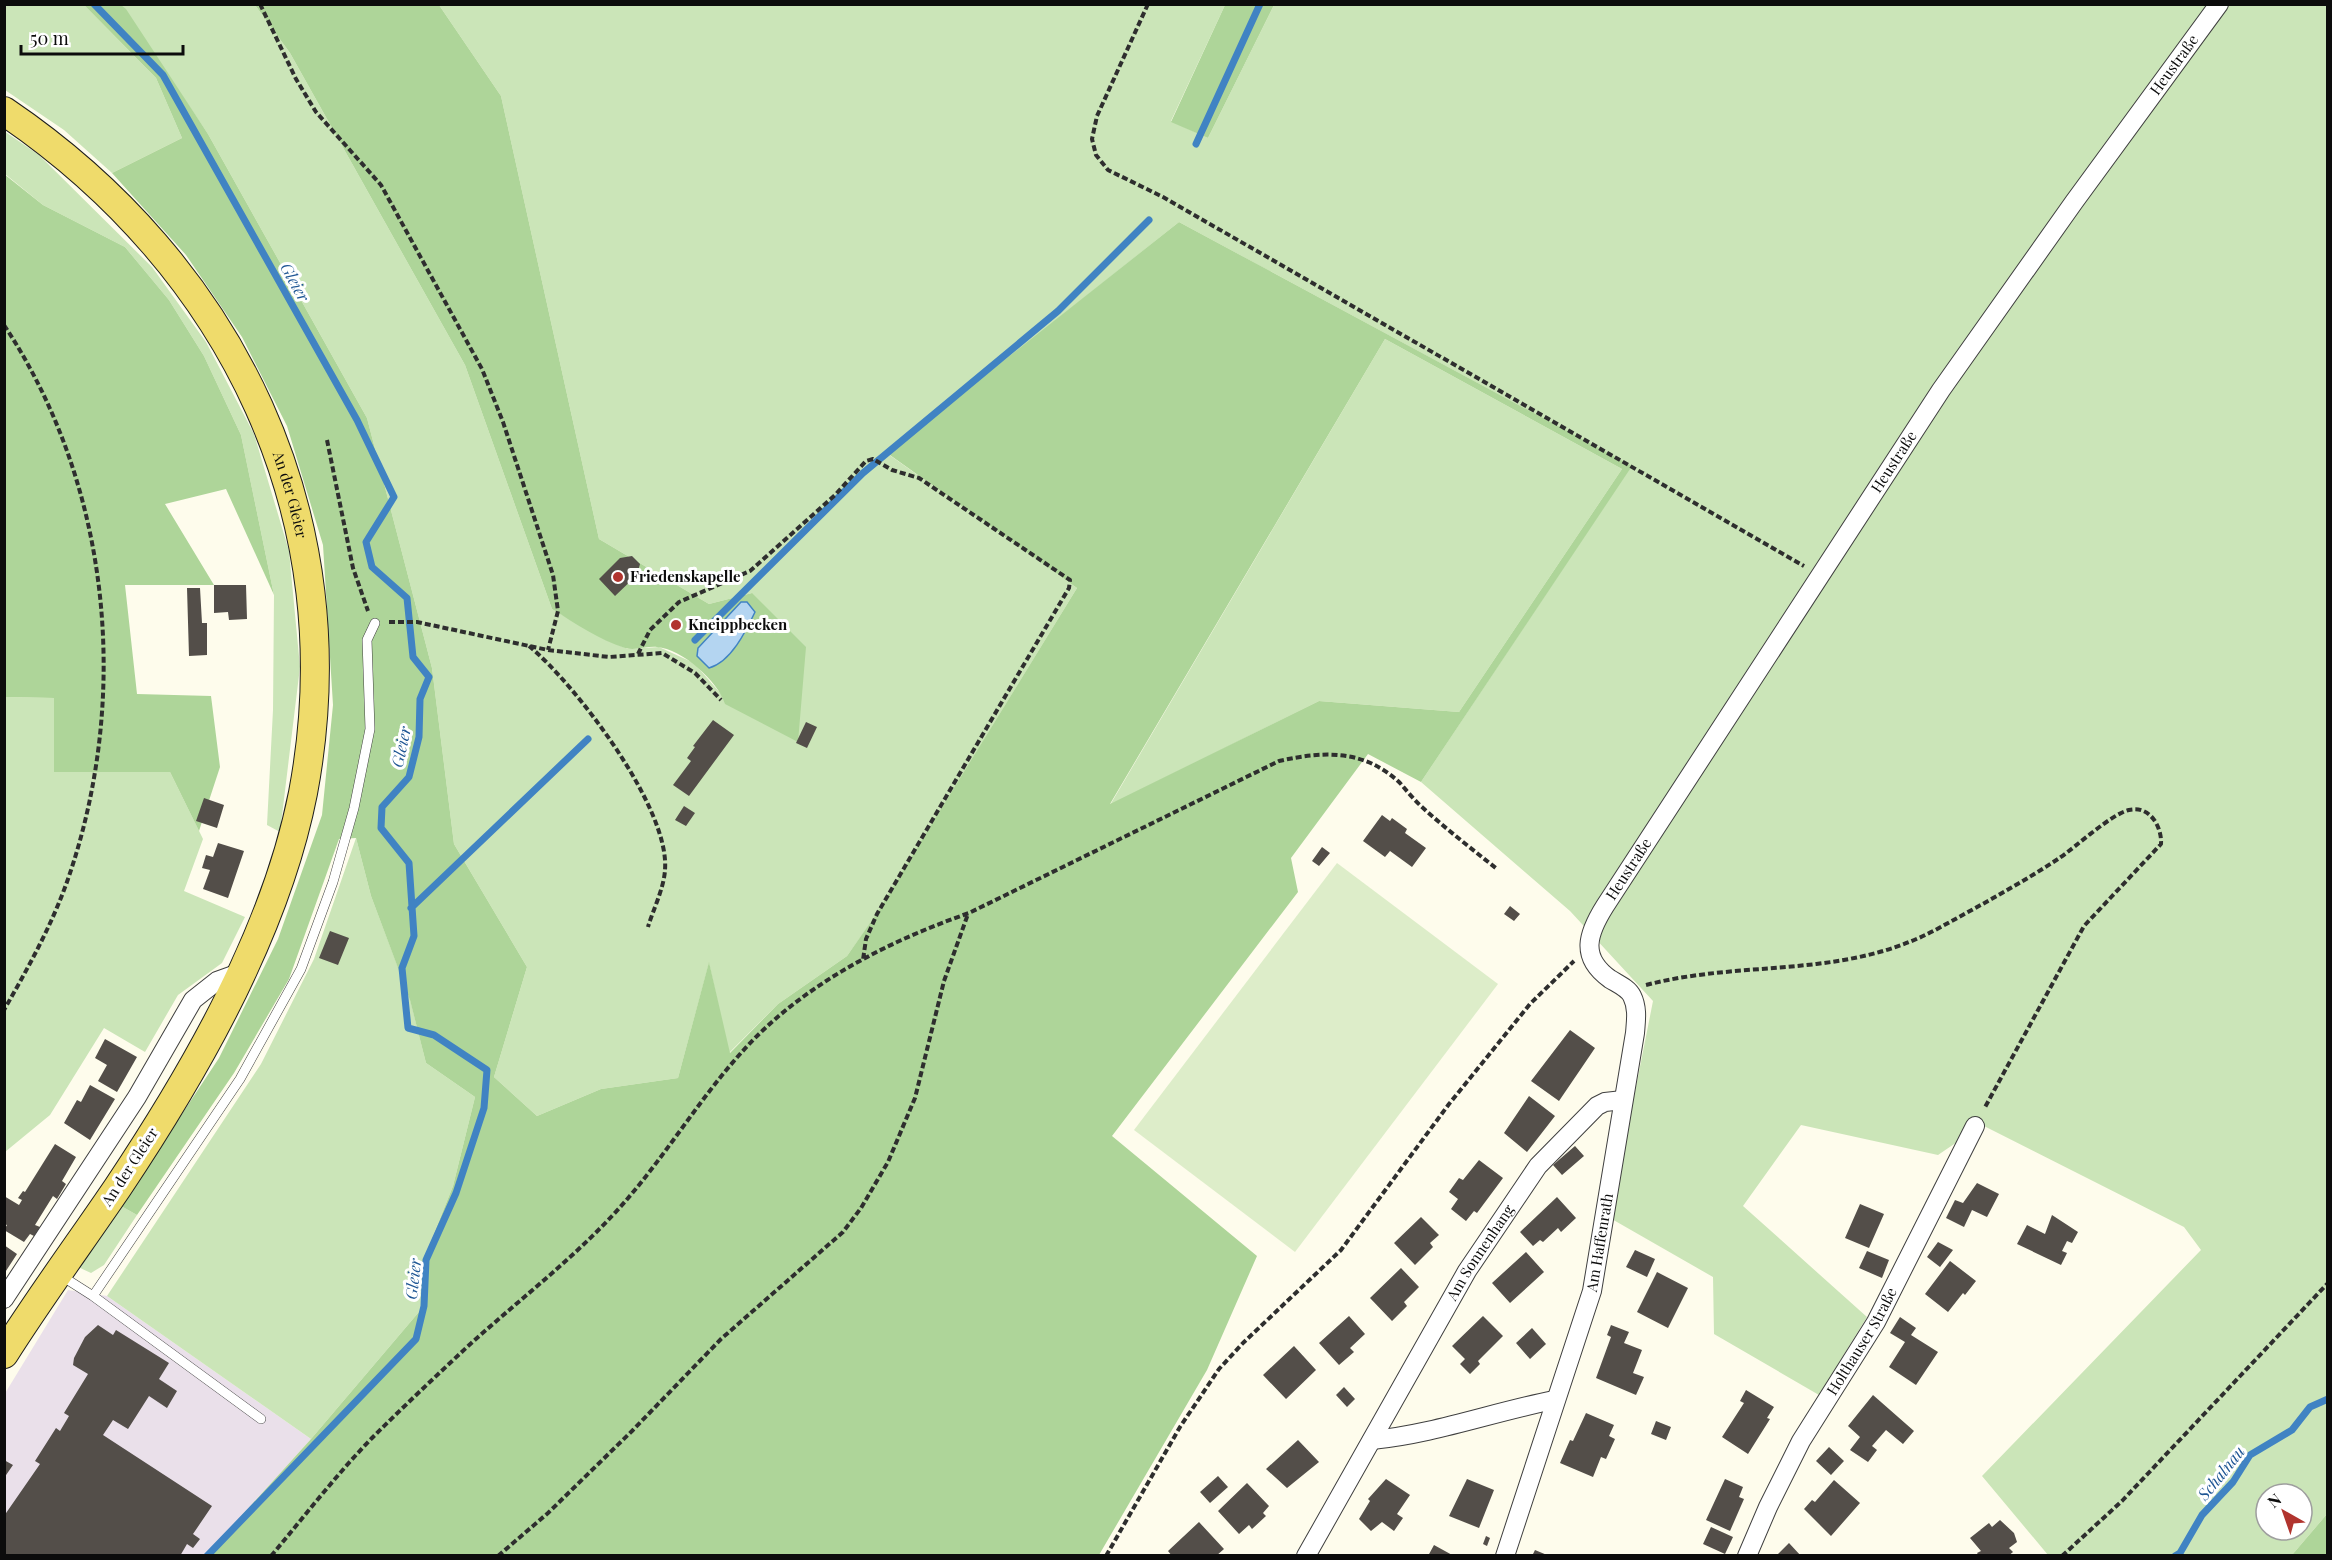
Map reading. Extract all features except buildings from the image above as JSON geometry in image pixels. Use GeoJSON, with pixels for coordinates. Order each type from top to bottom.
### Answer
{"type":"FeatureCollection","features":[{"type":"Feature","properties":{"kind":"main road","name":"An der Gleier"},"geometry":{"type":"LineString","coordinates":[[4,111],[27,126],[104,192],[147,236],[191,289],[239,363],[268,425],[294,504],[305,555],[314,633],[315,684],[303,794],[274,894],[242,972],[204,1046],[151,1136],[4,1354]]}},
{"type":"Feature","properties":{"kind":"street","name":"Heustraße"},"geometry":{"type":"LineString","coordinates":[[1589,940],[1605,906],[1941,390],[2074,202],[2219,4]]}},
{"type":"Feature","properties":{"kind":"street"},"geometry":{"type":"LineString","coordinates":[[1589,940],[1593,959],[1600,970],[1628,990]]}},
{"type":"Feature","properties":{"kind":"street","name":"An der Gleier"},"geometry":{"type":"LineString","coordinates":[[4,1299],[137,1097],[194,1000],[217,981],[242,972]]}},
{"type":"Feature","properties":{"kind":"street","name":"Am Haffenrath"},"geometry":{"type":"LineString","coordinates":[[1505,1556],[1554,1400],[1592,1291],[1636,1016],[1635,1004],[1628,990]]}},
{"type":"Feature","properties":{"kind":"street","name":"Am Sonnenhang"},"geometry":{"type":"LineString","coordinates":[[1306,1556],[1467,1271],[1538,1166],[1597,1106],[1605,1102],[1623,1100]]}},
{"type":"Feature","properties":{"kind":"street","name":"Holthauser Straße"},"geometry":{"type":"LineString","coordinates":[[1747,1556],[1772,1497],[1801,1441],[1872,1329],[1975,1126]]}},
{"type":"Feature","properties":{"kind":"street"},"geometry":{"type":"LineString","coordinates":[[1372,1440],[1408,1437],[1501,1411],[1554,1400]]}},
{"type":"Feature","properties":{"kind":"lane"},"geometry":{"type":"LineString","coordinates":[[93,1296],[240,1079],[302,969],[333,882],[354,808],[370,729],[367,640],[375,623]]}},
{"type":"Feature","properties":{"kind":"lane"},"geometry":{"type":"LineString","coordinates":[[58,1274],[93,1296],[261,1419]]}},
{"type":"Feature","properties":{"kind":"path"},"geometry":{"type":"LineString","coordinates":[[260,4],[296,79],[316,112],[381,185],[482,369],[503,422],[553,575],[558,611],[548,650]]}},
{"type":"Feature","properties":{"kind":"path"},"geometry":{"type":"LineString","coordinates":[[1148,4],[1097,116],[1092,139],[1096,155],[1108,170],[1163,197],[1820,576]]}},
{"type":"Feature","properties":{"kind":"path"},"geometry":{"type":"LineString","coordinates":[[4,325],[43,392],[79,486],[92,541],[98,581],[105,688],[92,796],[68,879],[32,961],[4,1010]]}},
{"type":"Feature","properties":{"kind":"path"},"geometry":{"type":"LineString","coordinates":[[327,440],[353,568],[362,597],[375,623]]}},
{"type":"Feature","properties":{"kind":"path"},"geometry":{"type":"LineString","coordinates":[[638,654],[650,630],[679,602],[750,571],[835,495],[866,461],[873,459],[892,471],[919,478],[1070,580],[1071,585],[877,914],[866,939],[863,961]]}},
{"type":"Feature","properties":{"kind":"path"},"geometry":{"type":"LineString","coordinates":[[403,620],[548,650],[609,657],[652,652],[670,657],[695,673],[721,700]]}},
{"type":"Feature","properties":{"kind":"path"},"geometry":{"type":"LineString","coordinates":[[528,646],[556,670],[604,730],[660,827],[666,871],[648,927]]}},
{"type":"Feature","properties":{"kind":"path"},"geometry":{"type":"LineString","coordinates":[[271,1556],[370,1440],[468,1347],[544,1282],[612,1216],[662,1159],[740,1054],[765,1028],[805,995],[863,961],[918,931],[969,913],[1279,761],[1309,754],[1337,753],[1371,762],[1398,782],[1421,806],[1497,869]]}},
{"type":"Feature","properties":{"kind":"path"},"geometry":{"type":"LineString","coordinates":[[1628,990],[1672,978],[1826,965],[1889,950],[1937,929],[2021,881],[2089,838],[2120,814],[2137,809],[2145,812],[2157,822],[2161,844],[2084,926],[1975,1126]]}},
{"type":"Feature","properties":{"kind":"path"},"geometry":{"type":"LineString","coordinates":[[498,1556],[548,1513],[633,1431],[721,1339],[843,1232],[855,1216],[888,1162],[915,1098],[944,981],[969,913]]}},
{"type":"Feature","properties":{"kind":"path"},"geometry":{"type":"LineString","coordinates":[[1106,1556],[1180,1427],[1219,1369],[1243,1342],[1341,1250],[1449,1104],[1522,1013],[1589,940]]}},
{"type":"Feature","properties":{"kind":"path"},"geometry":{"type":"LineString","coordinates":[[2062,1556],[2122,1501],[2328,1283]]}},
{"type":"Feature","properties":{"kind":"shaded area"},"geometry":{"type":"Polygon","coordinates":[[[68,1290],[107,1296],[311,1439],[206,1555],[5,1555],[4,1395],[68,1290]]]}},
{"type":"Feature","properties":{"kind":"green space"},"geometry":{"type":"Polygon","coordinates":[[[4,5],[84,5],[156,78],[182,138],[112,173],[64,130],[5,90],[4,5]]]}},
{"type":"Feature","properties":{"kind":"green space"},"geometry":{"type":"Polygon","coordinates":[[[84,5],[121,5],[126,9],[208,134],[367,418],[432,668],[454,844],[527,967],[494,1077],[537,1116],[601,1089],[678,1078],[709,962],[730,1053],[778,1004],[847,956],[877,913],[1077,588],[887,453],[1179,222],[1632,466],[1421,782],[1368,754],[1291,858],[1298,892],[1112,1136],[1257,1256],[1207,1370],[1099,1555],[206,1555],[311,1439],[424,1306],[423,1261],[453,1186],[475,1097],[426,1063],[410,1000],[371,896],[356,838],[339,839],[289,979],[234,1073],[137,1215],[121,1206],[219,1058],[278,939],[322,815],[333,705],[323,545],[287,426],[242,337],[186,255],[112,173],[182,138],[156,78],[84,5]],[[1385,339],[1110,804],[1319,701],[1459,712],[1622,469],[1385,339]]]}},
{"type":"Feature","properties":{"kind":"green space"},"geometry":{"type":"Polygon","coordinates":[[[121,5],[255,5],[290,53],[465,365],[552,609],[606,640],[628,649],[659,647],[694,663],[722,695],[752,593],[709,604],[599,539],[501,96],[439,5],[1225,5],[1171,121],[1208,138],[1274,5],[2327,5],[2327,1514],[2314,1529],[2314,1482],[2254,1482],[2254,1542],[2303,1542],[2292,1555],[2048,1555],[1982,1476],[2201,1250],[2184,1227],[1982,1125],[1938,1155],[1801,1125],[1743,1206],[1867,1317],[1819,1395],[1714,1334],[1713,1277],[1610,1218],[1653,1001],[1570,911],[1421,782],[1631,466],[1179,222],[888,454],[1077,588],[877,914],[847,956],[778,1004],[729,1053],[709,963],[678,1078],[601,1089],[537,1116],[494,1077],[527,967],[454,844],[432,668],[367,418],[208,134],[121,5]]]}},
{"type":"Feature","properties":{"kind":"green space"},"geometry":{"type":"Polygon","coordinates":[[[255,5],[439,5],[501,96],[599,539],[709,604],[752,593],[806,647],[798,742],[725,704],[707,676],[677,654],[657,647],[629,649],[615,645],[552,609],[465,365],[290,53],[255,5]]]}},
{"type":"Feature","properties":{"kind":"green space"},"geometry":{"type":"Polygon","coordinates":[[[1225,5],[1274,5],[1208,138],[1171,122],[1225,5]]]}},
{"type":"Feature","properties":{"kind":"green space"},"geometry":{"type":"Polygon","coordinates":[[[4,131],[39,155],[152,267],[206,342],[254,434],[289,551],[300,667],[280,832],[267,825],[273,710],[274,595],[241,435],[204,356],[169,300],[125,247],[43,205],[5,174],[4,131]]]}},
{"type":"Feature","properties":{"kind":"green space"},"geometry":{"type":"Polygon","coordinates":[[[4,174],[43,205],[125,247],[169,300],[204,356],[241,435],[274,595],[226,489],[165,504],[214,585],[125,585],[137,694],[211,696],[220,767],[199,831],[170,772],[54,772],[54,698],[5,697],[4,174]]]}},
{"type":"Feature","properties":{"kind":"green space"},"geometry":{"type":"Polygon","coordinates":[[[1385,339],[1622,469],[1459,712],[1319,701],[1110,805],[1385,339]]]}},
{"type":"Feature","properties":{"kind":"green space"},"geometry":{"type":"Polygon","coordinates":[[[5,697],[54,698],[54,772],[170,772],[203,839],[184,891],[245,917],[222,963],[178,995],[145,1052],[104,1028],[50,1115],[5,1152],[5,697]]]}},
{"type":"Feature","properties":{"kind":"green space"},"geometry":{"type":"Polygon","coordinates":[[[356,838],[371,896],[410,999],[426,1063],[475,1097],[453,1186],[423,1261],[424,1306],[311,1439],[107,1296],[261,1064],[314,959],[356,838]]]}},
{"type":"Feature","properties":{"kind":"green space"},"geometry":{"type":"Polygon","coordinates":[[[1337,863],[1498,984],[1295,1252],[1134,1130],[1337,863]]]}},
{"type":"Feature","properties":{"kind":"green space"},"geometry":{"type":"Polygon","coordinates":[[[121,1206],[137,1215],[104,1265],[91,1273],[78,1267],[121,1206]]]}},
{"type":"Feature","properties":{"kind":"green space"},"geometry":{"type":"Polygon","coordinates":[[[2327,1514],[2327,1555],[2292,1555],[2303,1542],[2314,1542],[2314,1529],[2327,1514]]]}},
{"type":"Feature","properties":{"kind":"water"},"geometry":{"type":"Polygon","coordinates":[[[741,602],[747,602],[755,612],[731,653],[717,665],[709,668],[697,656],[698,648],[741,602]]]}},
{"type":"Feature","properties":{"kind":"waterway","name":"Gleier"},"geometry":{"type":"LineString","coordinates":[[94,4],[163,75],[357,420],[394,497],[366,542],[372,567],[407,598],[413,657],[429,677],[420,699],[419,737],[409,777],[382,807],[381,828],[409,863],[414,936],[402,968],[408,1028],[434,1035],[487,1070],[484,1108],[456,1193],[426,1260],[424,1306],[416,1339],[207,1556]]}},
{"type":"Feature","properties":{"kind":"waterway"},"geometry":{"type":"LineString","coordinates":[[1196,144],[1260,4]]}},
{"type":"Feature","properties":{"kind":"waterway"},"geometry":{"type":"LineString","coordinates":[[695,640],[863,473],[1058,311],[1149,220]]}},
{"type":"Feature","properties":{"kind":"waterway"},"geometry":{"type":"LineString","coordinates":[[411,908],[588,739]]}},
{"type":"Feature","properties":{"kind":"waterway","name":"Schalnau"},"geometry":{"type":"LineString","coordinates":[[2175,1556],[2180,1553],[2202,1515],[2233,1482],[2250,1455],[2292,1430],[2310,1407],[2328,1399]]}},
{"type":"Feature","properties":{"kind":"place","name":"Friedenskapelle"},"geometry":{"type":"Point","coordinates":[618,577]}},
{"type":"Feature","properties":{"kind":"place","name":"Kneippbecken"},"geometry":{"type":"Point","coordinates":[676,625]}}]}
